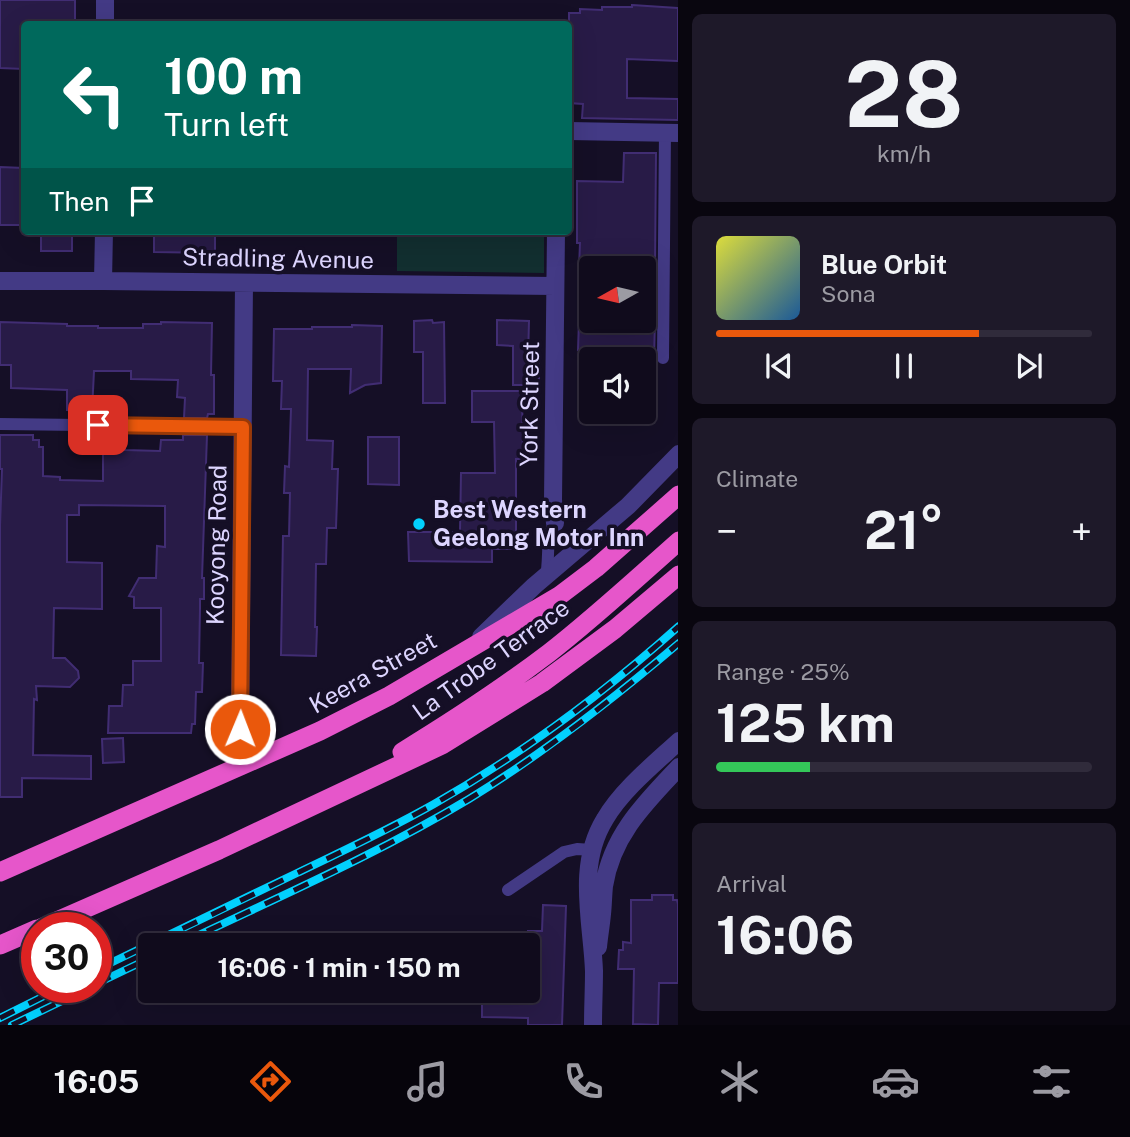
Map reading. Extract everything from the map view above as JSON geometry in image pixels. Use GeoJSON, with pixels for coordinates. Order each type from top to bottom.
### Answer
{"type":"FeatureCollection","features":[{"type":"Feature","properties":{"kind":"highway","name":"La Trobe Terrace"},"geometry":{"type":"LineString","coordinates":[[472,646],[559,596],[596,568],[678,495]]}},
{"type":"Feature","properties":{"kind":"highway","name":"La Trobe Terrace"},"geometry":{"type":"LineString","coordinates":[[319,804],[433,733],[548,654],[622,593],[678,541]]}},
{"type":"Feature","properties":{"kind":"highway"},"geometry":{"type":"LineString","coordinates":[[76,912],[219,850],[442,745],[542,683],[615,629],[678,575]]}},
{"type":"Feature","properties":{"kind":"highway","name":"Keera Street"},"geometry":{"type":"LineString","coordinates":[[0,872],[320,731],[389,696],[472,646]]}},
{"type":"Feature","properties":{"kind":"highway"},"geometry":{"type":"LineString","coordinates":[[0,945],[21,936]]}},
{"type":"Feature","properties":{"kind":"street"},"geometry":{"type":"LineString","coordinates":[[105,0],[105,21]]}},
{"type":"Feature","properties":{"kind":"street"},"geometry":{"type":"LineString","coordinates":[[572,131],[672,133]]}},
{"type":"Feature","properties":{"kind":"street"},"geometry":{"type":"LineString","coordinates":[[103,281],[104,235]]}},
{"type":"Feature","properties":{"kind":"street","name":"York Street"},"geometry":{"type":"LineString","coordinates":[[555,523],[556,235]]}},
{"type":"Feature","properties":{"kind":"street","name":"Stradling Avenue"},"geometry":{"type":"LineString","coordinates":[[0,281],[555,286]]}},
{"type":"Feature","properties":{"kind":"street","name":"Kooyong Road"},"geometry":{"type":"LineString","coordinates":[[241,766],[244,283]]}},
{"type":"Feature","properties":{"kind":"street","name":"Keera Street"},"geometry":{"type":"LineString","coordinates":[[472,646],[546,576],[628,506],[678,454]]}},
{"type":"Feature","properties":{"kind":"street"},"geometry":{"type":"LineString","coordinates":[[593,1025],[594,971],[587,906],[592,850],[603,822],[614,805],[678,741]]}},
{"type":"Feature","properties":{"kind":"street"},"geometry":{"type":"LineString","coordinates":[[594,971],[603,914],[604,885],[612,855],[631,819],[678,767]]}},
{"type":"Feature","properties":{"kind":"street"},"geometry":{"type":"LineString","coordinates":[[592,850],[612,855]]}},
{"type":"Feature","properties":{"kind":"lane"},"geometry":{"type":"LineString","coordinates":[[663,358],[672,133]]}},
{"type":"Feature","properties":{"kind":"lane"},"geometry":{"type":"LineString","coordinates":[[0,424],[243,427]]}},
{"type":"Feature","properties":{"kind":"lane","name":"York Street"},"geometry":{"type":"LineString","coordinates":[[546,576],[549,535],[555,523]]}},
{"type":"Feature","properties":{"kind":"lane"},"geometry":{"type":"LineString","coordinates":[[508,890],[564,852],[592,850]]}},
{"type":"Feature","properties":{"kind":"green space"},"geometry":{"type":"Polygon","coordinates":[[[397,235],[544,235],[544,273],[397,271],[397,235]]]}},
{"type":"Feature","properties":{"kind":"building"},"geometry":{"type":"Polygon","coordinates":[[[0,0],[75,0],[75,21],[21,21],[21,69],[0,68],[0,0]]]}},
{"type":"Feature","properties":{"kind":"building"},"geometry":{"type":"Polygon","coordinates":[[[678,8],[678,61],[627,59],[627,98],[678,99],[678,120],[582,118],[583,104],[572,103],[572,21],[569,21],[569,13],[580,13],[580,9],[678,8]]]}},
{"type":"Feature","properties":{"kind":"building"},"geometry":{"type":"Polygon","coordinates":[[[624,153],[656,153],[655,256],[579,256],[577,181],[623,182],[624,153]]]}},
{"type":"Feature","properties":{"kind":"building"},"geometry":{"type":"Polygon","coordinates":[[[0,167],[21,168],[21,225],[0,225],[0,167]]]}},
{"type":"Feature","properties":{"kind":"building"},"geometry":{"type":"Polygon","coordinates":[[[41,235],[72,235],[72,251],[41,251],[41,235]]]}},
{"type":"Feature","properties":{"kind":"building"},"geometry":{"type":"Polygon","coordinates":[[[154,235],[215,235],[215,253],[154,252],[154,235]]]}},
{"type":"Feature","properties":{"kind":"building"},"geometry":{"type":"Polygon","coordinates":[[[432,320],[433,323],[444,322],[445,403],[423,403],[423,352],[414,352],[414,321],[432,320]]]}},
{"type":"Feature","properties":{"kind":"building"},"geometry":{"type":"Polygon","coordinates":[[[497,320],[529,321],[528,359],[539,359],[539,385],[513,385],[513,346],[497,345],[497,320]]]}},
{"type":"Feature","properties":{"kind":"building"},"geometry":{"type":"Polygon","coordinates":[[[579,320],[579,333],[655,333],[654,347],[579,347],[578,350],[579,320]]]}},
{"type":"Feature","properties":{"kind":"building"},"geometry":{"type":"Polygon","coordinates":[[[0,322],[98,328],[143,328],[143,324],[161,322],[212,323],[211,375],[214,375],[214,414],[208,414],[207,418],[184,418],[185,398],[177,397],[178,380],[131,379],[131,371],[94,371],[92,411],[67,410],[67,390],[11,388],[11,365],[0,365],[0,322]]]}},
{"type":"Feature","properties":{"kind":"building"},"geometry":{"type":"Polygon","coordinates":[[[382,326],[381,383],[365,385],[350,393],[351,369],[308,369],[307,440],[333,441],[332,469],[338,469],[336,528],[327,528],[326,564],[316,564],[316,656],[281,655],[283,536],[289,536],[290,493],[284,493],[285,466],[289,467],[291,409],[281,409],[282,381],[273,381],[274,329],[382,326]]]}},
{"type":"Feature","properties":{"kind":"building"},"geometry":{"type":"Polygon","coordinates":[[[472,391],[522,391],[523,459],[516,459],[516,549],[492,549],[492,562],[409,561],[408,532],[460,532],[461,473],[495,473],[494,422],[472,422],[472,391]]]}},
{"type":"Feature","properties":{"kind":"building"},"geometry":{"type":"Polygon","coordinates":[[[0,435],[33,435],[33,440],[39,440],[39,447],[43,447],[43,476],[60,477],[60,480],[103,481],[103,435],[125,435],[125,450],[160,451],[161,440],[183,440],[183,435],[207,435],[202,578],[204,599],[200,599],[199,663],[203,663],[202,692],[196,692],[195,724],[192,724],[191,733],[108,733],[109,706],[122,706],[123,685],[133,685],[133,661],[161,661],[161,608],[134,608],[134,597],[129,596],[139,578],[156,578],[157,546],[165,547],[165,506],[79,505],[79,515],[67,515],[67,562],[102,563],[102,609],[54,608],[53,658],[65,658],[78,671],[79,678],[70,687],[36,686],[33,755],[91,756],[91,779],[22,778],[22,797],[0,797],[0,435]]]}},
{"type":"Feature","properties":{"kind":"building"},"geometry":{"type":"Polygon","coordinates":[[[368,437],[399,437],[399,485],[368,484],[368,437]]]}},
{"type":"Feature","properties":{"kind":"building"},"geometry":{"type":"Polygon","coordinates":[[[123,738],[124,762],[103,763],[102,739],[123,738]]]}},
{"type":"Feature","properties":{"kind":"building"},"geometry":{"type":"Polygon","coordinates":[[[652,895],[673,895],[673,900],[677,900],[678,983],[659,983],[658,1025],[633,1024],[634,969],[618,969],[619,950],[623,950],[623,942],[631,943],[631,900],[652,900],[652,895]]]}},
{"type":"Feature","properties":{"kind":"building"},"geometry":{"type":"Polygon","coordinates":[[[543,905],[566,906],[562,1025],[528,1025],[528,1018],[482,1017],[482,1003],[540,1003],[540,933],[528,931],[542,931],[543,905]]]}},
{"type":"Feature","properties":{"kind":"railway"},"geometry":{"type":"LineString","coordinates":[[112,962],[366,840],[467,785],[561,721],[678,627]]}},
{"type":"Feature","properties":{"kind":"railway"},"geometry":{"type":"LineString","coordinates":[[204,933],[362,857],[469,799],[577,725],[678,644]]}},
{"type":"Feature","properties":{"kind":"railway"},"geometry":{"type":"LineString","coordinates":[[112,976],[138,964]]}},
{"type":"Feature","properties":{"kind":"railway"},"geometry":{"type":"LineString","coordinates":[[0,1018],[30,1003]]}},
{"type":"Feature","properties":{"kind":"railway"},"geometry":{"type":"LineString","coordinates":[[12,1025],[58,1003]]}},
{"type":"Feature","properties":{"kind":"place","name":"Best Western Geelong Motor Inn"},"geometry":{"type":"Point","coordinates":[419,524]}},
{"type":"Feature","properties":{"kind":"route"},"geometry":{"type":"LineString","coordinates":[[98,425],[243,427],[240,729]]}}]}
